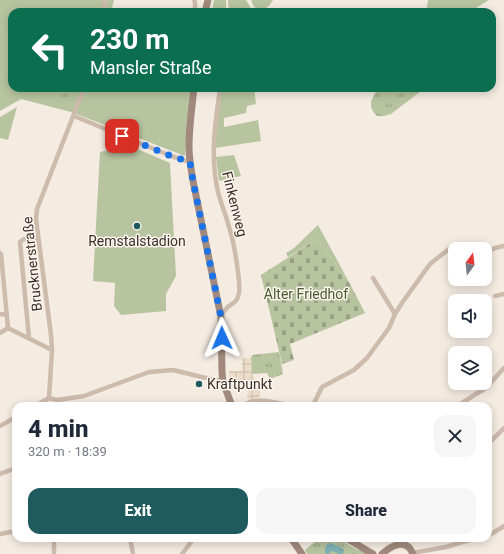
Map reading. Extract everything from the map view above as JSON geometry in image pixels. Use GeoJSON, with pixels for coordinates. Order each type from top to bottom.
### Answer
{"type":"FeatureCollection","features":[{"type":"Feature","properties":{"kind":"street"},"geometry":{"type":"LineString","coordinates":[[194,0],[196,2],[195,8]]}},
{"type":"Feature","properties":{"kind":"street","name":"Brucknerstraße"},"geometry":{"type":"LineString","coordinates":[[49,398],[52,350],[50,320],[36,219],[37,209],[83,92]]}},
{"type":"Feature","properties":{"kind":"street"},"geometry":{"type":"LineString","coordinates":[[194,92],[189,135],[190,162],[221,317],[222,372],[223,380],[231,402]]}},
{"type":"Feature","properties":{"kind":"street","name":"Finkenweg"},"geometry":{"type":"LineString","coordinates":[[220,92],[215,121],[215,174],[219,197],[230,228],[240,287],[236,302],[226,308],[221,317]]}},
{"type":"Feature","properties":{"kind":"street"},"geometry":{"type":"LineString","coordinates":[[74,116],[171,156],[190,162]]}},
{"type":"Feature","properties":{"kind":"street"},"geometry":{"type":"LineString","coordinates":[[29,338],[20,242],[24,239],[39,241]]}},
{"type":"Feature","properties":{"kind":"street"},"geometry":{"type":"LineString","coordinates":[[492,250],[504,246]]}},
{"type":"Feature","properties":{"kind":"street"},"geometry":{"type":"LineString","coordinates":[[314,402],[322,386],[354,370],[367,358],[389,328],[395,314],[430,264],[448,250]]}},
{"type":"Feature","properties":{"kind":"street"},"geometry":{"type":"LineString","coordinates":[[0,252],[8,328]]}},
{"type":"Feature","properties":{"kind":"street"},"geometry":{"type":"LineString","coordinates":[[373,278],[395,314]]}},
{"type":"Feature","properties":{"kind":"street"},"geometry":{"type":"LineString","coordinates":[[495,296],[504,294]]}},
{"type":"Feature","properties":{"kind":"street"},"geometry":{"type":"LineString","coordinates":[[0,314],[7,315]]}},
{"type":"Feature","properties":{"kind":"street"},"geometry":{"type":"LineString","coordinates":[[8,328],[52,350]]}},
{"type":"Feature","properties":{"kind":"street"},"geometry":{"type":"LineString","coordinates":[[0,333],[8,328]]}},
{"type":"Feature","properties":{"kind":"street"},"geometry":{"type":"LineString","coordinates":[[463,402],[487,386],[504,368]]}},
{"type":"Feature","properties":{"kind":"street"},"geometry":{"type":"LineString","coordinates":[[42,402],[49,398],[57,400],[84,396],[149,372],[173,370],[214,380],[223,380]]}},
{"type":"Feature","properties":{"kind":"street"},"geometry":{"type":"LineString","coordinates":[[249,402],[259,400],[270,402]]}},
{"type":"Feature","properties":{"kind":"street"},"geometry":{"type":"LineString","coordinates":[[0,426],[12,419]]}},
{"type":"Feature","properties":{"kind":"street"},"geometry":{"type":"LineString","coordinates":[[492,440],[504,428]]}},
{"type":"Feature","properties":{"kind":"street"},"geometry":{"type":"LineString","coordinates":[[0,474],[12,470]]}},
{"type":"Feature","properties":{"kind":"street"},"geometry":{"type":"LineString","coordinates":[[492,533],[504,526]]}},
{"type":"Feature","properties":{"kind":"street"},"geometry":{"type":"LineString","coordinates":[[0,534],[12,532]]}},
{"type":"Feature","properties":{"kind":"street"},"geometry":{"type":"LineString","coordinates":[[54,542],[54,554]]}},
{"type":"Feature","properties":{"kind":"street"},"geometry":{"type":"LineString","coordinates":[[131,542],[133,554]]}},
{"type":"Feature","properties":{"kind":"street"},"geometry":{"type":"LineString","coordinates":[[182,554],[191,542]]}},
{"type":"Feature","properties":{"kind":"street"},"geometry":{"type":"LineString","coordinates":[[294,542],[302,554]]}},
{"type":"Feature","properties":{"kind":"street"},"geometry":{"type":"LineString","coordinates":[[353,542],[373,554]]}},
{"type":"Feature","properties":{"kind":"street"},"geometry":{"type":"LineString","coordinates":[[382,554],[388,548],[405,542],[413,553],[446,547],[463,542]]}},
{"type":"Feature","properties":{"kind":"green space"},"geometry":{"type":"Polygon","coordinates":[[[0,0],[114,0],[112,8],[8,8],[8,92],[191,92],[185,156],[71,112],[21,99],[0,111],[0,0]]]}},
{"type":"Feature","properties":{"kind":"green space"},"geometry":{"type":"Polygon","coordinates":[[[214,0],[226,0],[226,8],[213,8],[214,0]]]}},
{"type":"Feature","properties":{"kind":"green space"},"geometry":{"type":"Polygon","coordinates":[[[228,0],[246,0],[251,8],[229,8],[228,0]]]}},
{"type":"Feature","properties":{"kind":"green space"},"geometry":{"type":"Polygon","coordinates":[[[251,0],[273,0],[266,8],[254,7],[251,0]]]}},
{"type":"Feature","properties":{"kind":"green space"},"geometry":{"type":"Polygon","coordinates":[[[428,0],[489,0],[476,8],[427,8],[428,0]]]}},
{"type":"Feature","properties":{"kind":"green space"},"geometry":{"type":"Polygon","coordinates":[[[54,92],[73,92],[76,95],[71,109],[52,102],[54,92]]]}},
{"type":"Feature","properties":{"kind":"green space"},"geometry":{"type":"Polygon","coordinates":[[[221,92],[254,92],[256,104],[247,106],[246,113],[224,118],[224,127],[258,120],[261,141],[215,148],[221,92]]]}},
{"type":"Feature","properties":{"kind":"green space"},"geometry":{"type":"Polygon","coordinates":[[[376,92],[420,92],[391,114],[384,116],[377,116],[372,109],[371,102],[376,92]]]}},
{"type":"Feature","properties":{"kind":"green space"},"geometry":{"type":"Polygon","coordinates":[[[17,107],[8,140],[0,138],[0,117],[17,107]]]}},
{"type":"Feature","properties":{"kind":"green space"},"geometry":{"type":"Polygon","coordinates":[[[128,145],[170,163],[176,276],[166,294],[166,311],[121,315],[114,306],[115,283],[93,281],[100,152],[128,145]]]}},
{"type":"Feature","properties":{"kind":"green space"},"geometry":{"type":"Polygon","coordinates":[[[234,155],[241,176],[219,181],[216,157],[234,155]]]}},
{"type":"Feature","properties":{"kind":"green space"},"geometry":{"type":"Polygon","coordinates":[[[318,225],[349,282],[317,239],[288,257],[286,253],[294,248],[318,225]]]}},
{"type":"Feature","properties":{"kind":"green space","name":"Alter Friedhof"},"geometry":{"type":"Polygon","coordinates":[[[317,239],[349,282],[365,313],[290,344],[294,360],[282,364],[261,275],[317,239]]]}},
{"type":"Feature","properties":{"kind":"green space"},"geometry":{"type":"Polygon","coordinates":[[[279,352],[283,374],[270,379],[267,373],[252,374],[252,355],[279,352]]]}},
{"type":"Feature","properties":{"kind":"green space"},"geometry":{"type":"Polygon","coordinates":[[[314,542],[344,542],[358,550],[359,548],[368,554],[307,554],[305,550],[314,542]]]}},
{"type":"Feature","properties":{"kind":"shaded area"},"geometry":{"type":"Polygon","coordinates":[[[242,358],[251,358],[252,374],[260,392],[259,400],[249,402],[247,396],[249,395],[245,386],[242,386],[240,383],[229,387],[229,371],[242,371],[242,358]]]}},
{"type":"Feature","properties":{"kind":"water"},"geometry":{"type":"Polygon","coordinates":[[[330,543],[344,550],[343,554],[332,551],[326,554],[325,547],[330,543]]]}},
{"type":"Feature","properties":{"kind":"place","name":"Remstalstadion"},"geometry":{"type":"Point","coordinates":[137,226]}},
{"type":"Feature","properties":{"kind":"place","name":"Kraftpunkt"},"geometry":{"type":"Point","coordinates":[199,384]}},
{"type":"Feature","properties":{"kind":"route"},"geometry":{"type":"LineString","coordinates":[[122,136],[190,162],[222,322],[222,338]]}}]}
